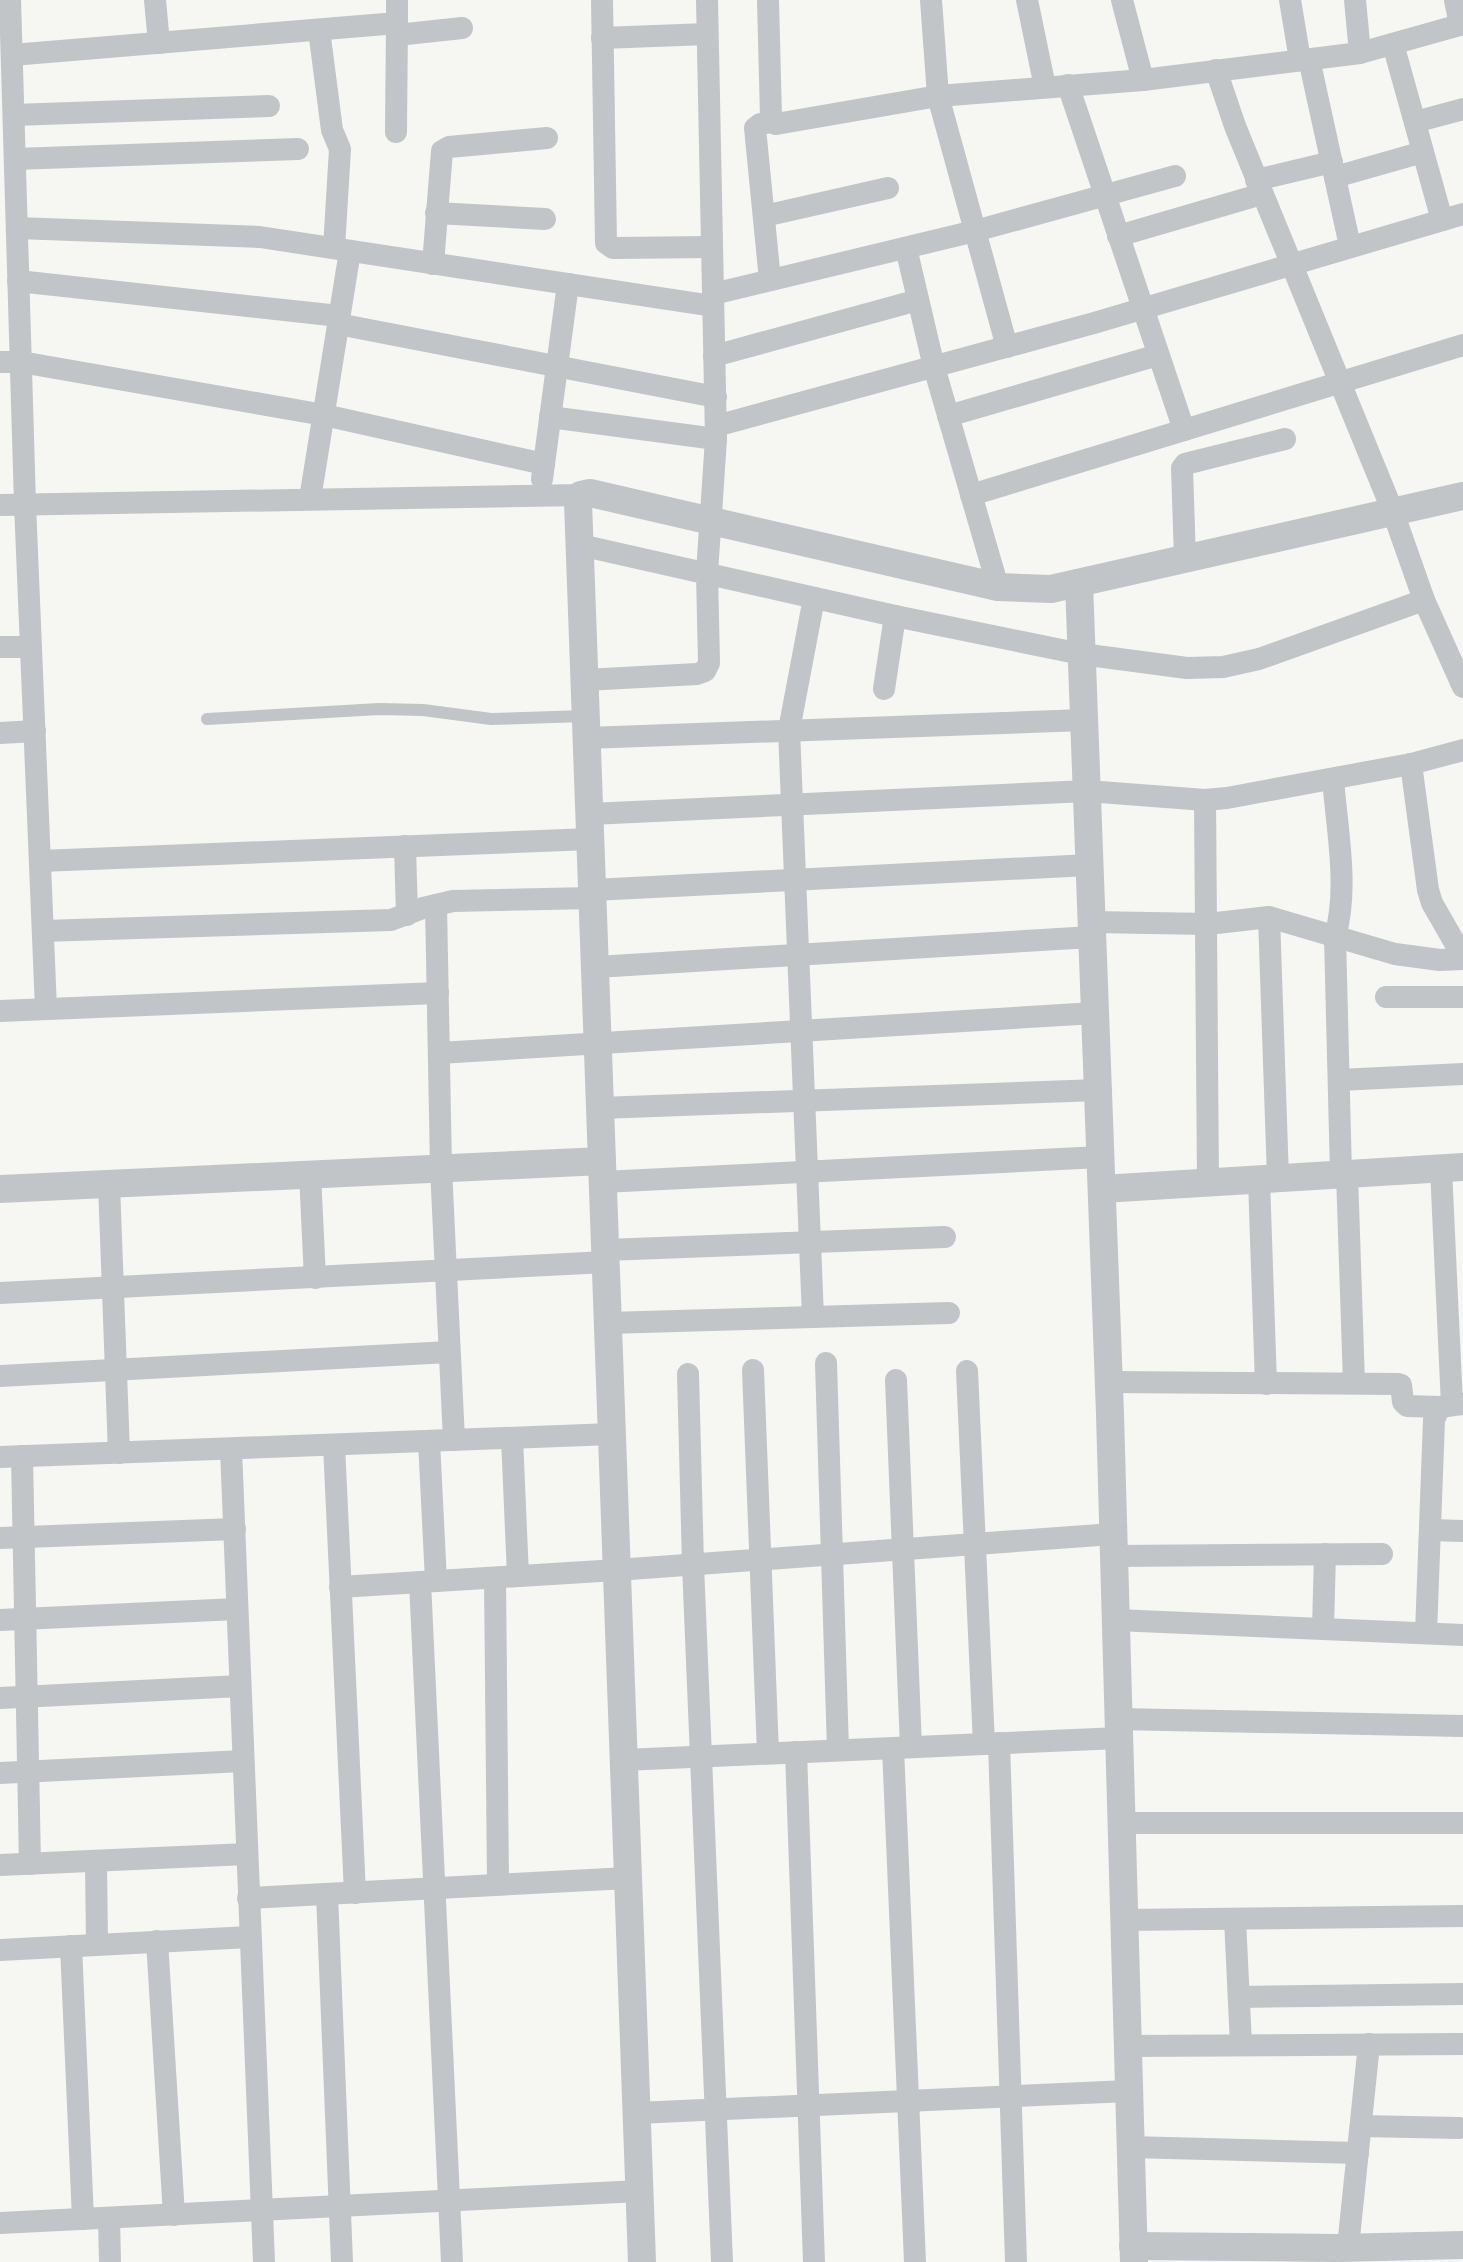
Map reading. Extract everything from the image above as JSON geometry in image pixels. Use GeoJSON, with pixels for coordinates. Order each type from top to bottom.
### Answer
{"type":"FeatureCollection","features":[{"type":"Feature","properties":{"kind":"street"},"geometry":{"type":"LineString","coordinates":[[10,0],[15,159],[11,217],[18,281],[10,362],[25,504],[46,1009]]}},
{"type":"Feature","properties":{"kind":"street"},"geometry":{"type":"LineString","coordinates":[[155,0],[159,43]]}},
{"type":"Feature","properties":{"kind":"street"},"geometry":{"type":"LineString","coordinates":[[396,132],[397,0]]}},
{"type":"Feature","properties":{"kind":"street"},"geometry":{"type":"LineString","coordinates":[[602,0],[606,243],[613,248],[712,247]]}},
{"type":"Feature","properties":{"kind":"street"},"geometry":{"type":"LineString","coordinates":[[585,680],[697,674],[705,671],[709,663],[706,573],[716,432],[716,396],[707,0]]}},
{"type":"Feature","properties":{"kind":"street"},"geometry":{"type":"LineString","coordinates":[[768,0],[769,75],[773,122]]}},
{"type":"Feature","properties":{"kind":"street"},"geometry":{"type":"LineString","coordinates":[[931,0],[938,96],[1007,346]]}},
{"type":"Feature","properties":{"kind":"street"},"geometry":{"type":"LineString","coordinates":[[1027,0],[1045,87]]}},
{"type":"Feature","properties":{"kind":"street"},"geometry":{"type":"LineString","coordinates":[[1122,0],[1143,80]]}},
{"type":"Feature","properties":{"kind":"street"},"geometry":{"type":"LineString","coordinates":[[1290,0],[1350,246]]}},
{"type":"Feature","properties":{"kind":"street"},"geometry":{"type":"LineString","coordinates":[[1355,0],[1360,53]]}},
{"type":"Feature","properties":{"kind":"street"},"geometry":{"type":"LineString","coordinates":[[770,280],[755,128],[760,124],[773,122],[776,124],[938,96],[1143,80],[1360,53],[1461,25],[1455,0]]}},
{"type":"Feature","properties":{"kind":"street"},"geometry":{"type":"LineString","coordinates":[[12,55],[319,30],[462,28]]}},
{"type":"Feature","properties":{"kind":"street"},"geometry":{"type":"LineString","coordinates":[[310,499],[339,320],[342,250],[340,149],[332,130],[319,30]]}},
{"type":"Feature","properties":{"kind":"street"},"geometry":{"type":"LineString","coordinates":[[602,38],[707,34]]}},
{"type":"Feature","properties":{"kind":"street"},"geometry":{"type":"LineString","coordinates":[[550,417],[716,432],[934,366],[1142,309],[1290,263],[1453,217],[1423,152],[1393,44]]}},
{"type":"Feature","properties":{"kind":"street"},"geometry":{"type":"LineString","coordinates":[[1216,70],[1259,187],[1393,512],[1424,600],[1463,687]]}},
{"type":"Feature","properties":{"kind":"street"},"geometry":{"type":"LineString","coordinates":[[1068,85],[1184,430]]}},
{"type":"Feature","properties":{"kind":"street"},"geometry":{"type":"LineString","coordinates":[[14,115],[269,106]]}},
{"type":"Feature","properties":{"kind":"street"},"geometry":{"type":"LineString","coordinates":[[1415,122],[1463,109]]}},
{"type":"Feature","properties":{"kind":"street"},"geometry":{"type":"LineString","coordinates":[[433,264],[441,155],[445,149],[547,138]]}},
{"type":"Feature","properties":{"kind":"street"},"geometry":{"type":"LineString","coordinates":[[15,159],[298,149]]}},
{"type":"Feature","properties":{"kind":"street"},"geometry":{"type":"LineString","coordinates":[[1118,236],[1259,187],[1423,152]]}},
{"type":"Feature","properties":{"kind":"street"},"geometry":{"type":"LineString","coordinates":[[11,217],[260,237],[568,284],[713,300],[770,280],[975,231],[1175,176]]}},
{"type":"Feature","properties":{"kind":"street"},"geometry":{"type":"LineString","coordinates":[[764,216],[888,188]]}},
{"type":"Feature","properties":{"kind":"street"},"geometry":{"type":"LineString","coordinates":[[436,213],[545,219]]}},
{"type":"Feature","properties":{"kind":"street"},"geometry":{"type":"LineString","coordinates":[[906,248],[934,366],[998,587]]}},
{"type":"Feature","properties":{"kind":"street"},"geometry":{"type":"LineString","coordinates":[[18,281],[339,320],[557,366],[716,396]]}},
{"type":"Feature","properties":{"kind":"street"},"geometry":{"type":"LineString","coordinates":[[539,495],[568,284]]}},
{"type":"Feature","properties":{"kind":"street"},"geometry":{"type":"LineString","coordinates":[[714,356],[918,300]]}},
{"type":"Feature","properties":{"kind":"street"},"geometry":{"type":"LineString","coordinates":[[971,495],[1463,345]]}},
{"type":"Feature","properties":{"kind":"street"},"geometry":{"type":"LineString","coordinates":[[948,416],[1158,356]]}},
{"type":"Feature","properties":{"kind":"street"},"geometry":{"type":"LineString","coordinates":[[10,362],[324,415],[544,464]]}},
{"type":"Feature","properties":{"kind":"street"},"geometry":{"type":"LineString","coordinates":[[1185,559],[1182,468],[1185,464],[1285,439]]}},
{"type":"Feature","properties":{"kind":"street"},"geometry":{"type":"LineString","coordinates":[[0,505],[590,493],[998,587],[1051,589],[1463,496]]}},
{"type":"Feature","properties":{"kind":"street"},"geometry":{"type":"LineString","coordinates":[[580,495],[578,502],[642,2262]]}},
{"type":"Feature","properties":{"kind":"street"},"geometry":{"type":"LineString","coordinates":[[580,545],[895,616],[1081,654],[1187,668],[1223,667],[1259,659],[1312,642],[1424,600]]}},
{"type":"Feature","properties":{"kind":"street"},"geometry":{"type":"LineString","coordinates":[[1079,583],[1109,1382],[1134,2254],[1341,2252],[1463,2245]]}},
{"type":"Feature","properties":{"kind":"street"},"geometry":{"type":"LineString","coordinates":[[813,1317],[789,730],[814,598]]}},
{"type":"Feature","properties":{"kind":"street"},"geometry":{"type":"LineString","coordinates":[[884,689],[895,616]]}},
{"type":"Feature","properties":{"kind":"street"},"geometry":{"type":"LineString","coordinates":[[0,647],[31,647]]}},
{"type":"Feature","properties":{"kind":"street"},"geometry":{"type":"LineString","coordinates":[[587,727],[789,730],[1084,720]]}},
{"type":"Feature","properties":{"kind":"street"},"geometry":{"type":"LineString","coordinates":[[0,733],[35,731]]}},
{"type":"Feature","properties":{"kind":"street"},"geometry":{"type":"LineString","coordinates":[[40,861],[405,846],[793,805],[1086,791],[1205,800],[1275,791],[1411,764],[1463,750]]}},
{"type":"Feature","properties":{"kind":"street"},"geometry":{"type":"LineString","coordinates":[[596,967],[799,955],[1092,930],[1208,924],[1269,917],[1395,954],[1440,960],[1463,958],[1432,903],[1428,890],[1411,764]]}},
{"type":"Feature","properties":{"kind":"street"},"geometry":{"type":"LineString","coordinates":[[1333,779],[1341,912],[1335,937],[1338,1080],[1354,1383]]}},
{"type":"Feature","properties":{"kind":"street"},"geometry":{"type":"LineString","coordinates":[[1205,800],[1208,924],[1208,1183]]}},
{"type":"Feature","properties":{"kind":"street"},"geometry":{"type":"LineString","coordinates":[[405,846],[407,915]]}},
{"type":"Feature","properties":{"kind":"street"},"geometry":{"type":"LineString","coordinates":[[43,931],[391,920],[453,901],[1089,865]]}},
{"type":"Feature","properties":{"kind":"street"},"geometry":{"type":"LineString","coordinates":[[436,905],[441,1168],[454,1440]]}},
{"type":"Feature","properties":{"kind":"street"},"geometry":{"type":"LineString","coordinates":[[1266,1384],[1269,917]]}},
{"type":"Feature","properties":{"kind":"street"},"geometry":{"type":"LineString","coordinates":[[0,1011],[438,993]]}},
{"type":"Feature","properties":{"kind":"street"},"geometry":{"type":"LineString","coordinates":[[1386,997],[1463,997]]}},
{"type":"Feature","properties":{"kind":"street"},"geometry":{"type":"LineString","coordinates":[[439,1053],[1095,1013]]}},
{"type":"Feature","properties":{"kind":"street"},"geometry":{"type":"LineString","coordinates":[[1338,1080],[1463,1074]]}},
{"type":"Feature","properties":{"kind":"street"},"geometry":{"type":"LineString","coordinates":[[600,1108],[1098,1090]]}},
{"type":"Feature","properties":{"kind":"street"},"geometry":{"type":"LineString","coordinates":[[0,1189],[441,1168],[603,1172],[808,1172],[1100,1157]]}},
{"type":"Feature","properties":{"kind":"street"},"geometry":{"type":"LineString","coordinates":[[1102,1189],[1452,1168],[1452,1405]]}},
{"type":"Feature","properties":{"kind":"street"},"geometry":{"type":"LineString","coordinates":[[310,1174],[315,1278]]}},
{"type":"Feature","properties":{"kind":"street"},"geometry":{"type":"LineString","coordinates":[[109,1184],[119,1453]]}},
{"type":"Feature","properties":{"kind":"street"},"geometry":{"type":"LineString","coordinates":[[0,1293],[446,1272],[606,1256],[811,1242],[945,1237]]}},
{"type":"Feature","properties":{"kind":"street"},"geometry":{"type":"LineString","coordinates":[[608,1323],[949,1313]]}},
{"type":"Feature","properties":{"kind":"street"},"geometry":{"type":"LineString","coordinates":[[0,1376],[449,1352]]}},
{"type":"Feature","properties":{"kind":"street"},"geometry":{"type":"LineString","coordinates":[[826,1364],[838,1750]]}},
{"type":"Feature","properties":{"kind":"street"},"geometry":{"type":"LineString","coordinates":[[753,1370],[768,1753]]}},
{"type":"Feature","properties":{"kind":"street"},"geometry":{"type":"LineString","coordinates":[[967,1371],[975,1544],[992,1743],[1011,2096],[1016,2262]]}},
{"type":"Feature","properties":{"kind":"street"},"geometry":{"type":"LineString","coordinates":[[688,1374],[700,1756],[722,2262]]}},
{"type":"Feature","properties":{"kind":"street"},"geometry":{"type":"LineString","coordinates":[[896,1380],[903,1549],[902,1747],[908,2100],[915,2262]]}},
{"type":"Feature","properties":{"kind":"street"},"geometry":{"type":"LineString","coordinates":[[1109,1382],[1398,1384],[1401,1385],[1403,1402],[1407,1406],[1452,1405]]}},
{"type":"Feature","properties":{"kind":"street"},"geometry":{"type":"LineString","coordinates":[[1426,1633],[1434,1420],[1452,1405]]}},
{"type":"Feature","properties":{"kind":"street"},"geometry":{"type":"LineString","coordinates":[[30,1864],[24,1537],[11,1457],[612,1434]]}},
{"type":"Feature","properties":{"kind":"street"},"geometry":{"type":"LineString","coordinates":[[512,1438],[518,1576]]}},
{"type":"Feature","properties":{"kind":"street"},"geometry":{"type":"LineString","coordinates":[[429,1441],[428,1582],[435,1888],[452,2262]]}},
{"type":"Feature","properties":{"kind":"street"},"geometry":{"type":"LineString","coordinates":[[333,1445],[355,1893]]}},
{"type":"Feature","properties":{"kind":"street"},"geometry":{"type":"LineString","coordinates":[[231,1449],[264,2262]]}},
{"type":"Feature","properties":{"kind":"street"},"geometry":{"type":"LineString","coordinates":[[0,1538],[235,1529]]}},
{"type":"Feature","properties":{"kind":"street"},"geometry":{"type":"LineString","coordinates":[[1430,1530],[1463,1532]]}},
{"type":"Feature","properties":{"kind":"street"},"geometry":{"type":"LineString","coordinates":[[340,1587],[693,1565],[975,1544],[1114,1545],[1325,1554],[1382,1554]]}},
{"type":"Feature","properties":{"kind":"street"},"geometry":{"type":"LineString","coordinates":[[1323,1628],[1325,1554]]}},
{"type":"Feature","properties":{"kind":"street"},"geometry":{"type":"LineString","coordinates":[[495,1578],[498,1883]]}},
{"type":"Feature","properties":{"kind":"street"},"geometry":{"type":"LineString","coordinates":[[0,1620],[237,1609]]}},
{"type":"Feature","properties":{"kind":"street"},"geometry":{"type":"LineString","coordinates":[[1116,1620],[1463,1635]]}},
{"type":"Feature","properties":{"kind":"street"},"geometry":{"type":"LineString","coordinates":[[0,1698],[240,1686]]}},
{"type":"Feature","properties":{"kind":"street"},"geometry":{"type":"LineString","coordinates":[[624,1760],[992,1743],[1119,1728],[1463,1726]]}},
{"type":"Feature","properties":{"kind":"street"},"geometry":{"type":"LineString","coordinates":[[796,1752],[814,2262]]}},
{"type":"Feature","properties":{"kind":"street"},"geometry":{"type":"LineString","coordinates":[[0,1773],[243,1761]]}},
{"type":"Feature","properties":{"kind":"street"},"geometry":{"type":"LineString","coordinates":[[1121,1823],[1463,1823]]}},
{"type":"Feature","properties":{"kind":"street"},"geometry":{"type":"LineString","coordinates":[[0,1865],[247,1854]]}},
{"type":"Feature","properties":{"kind":"street"},"geometry":{"type":"LineString","coordinates":[[96,1861],[97,1944]]}},
{"type":"Feature","properties":{"kind":"street"},"geometry":{"type":"LineString","coordinates":[[248,1898],[498,1883],[628,1878]]}},
{"type":"Feature","properties":{"kind":"street"},"geometry":{"type":"LineString","coordinates":[[327,1894],[342,2262]]}},
{"type":"Feature","properties":{"kind":"street"},"geometry":{"type":"LineString","coordinates":[[1124,1920],[1463,1916]]}},
{"type":"Feature","properties":{"kind":"street"},"geometry":{"type":"LineString","coordinates":[[1235,1919],[1241,2045]]}},
{"type":"Feature","properties":{"kind":"street"},"geometry":{"type":"LineString","coordinates":[[0,1950],[250,1937]]}},
{"type":"Feature","properties":{"kind":"street"},"geometry":{"type":"LineString","coordinates":[[157,1941],[174,2215]]}},
{"type":"Feature","properties":{"kind":"street"},"geometry":{"type":"LineString","coordinates":[[71,1946],[83,2219]]}},
{"type":"Feature","properties":{"kind":"street"},"geometry":{"type":"LineString","coordinates":[[1239,1997],[1463,1994]]}},
{"type":"Feature","properties":{"kind":"street"},"geometry":{"type":"LineString","coordinates":[[1341,2252],[1358,2153],[1369,2044]]}},
{"type":"Feature","properties":{"kind":"street"},"geometry":{"type":"LineString","coordinates":[[1127,2046],[1463,2044]]}},
{"type":"Feature","properties":{"kind":"street"},"geometry":{"type":"LineString","coordinates":[[637,2113],[1128,2091]]}},
{"type":"Feature","properties":{"kind":"street"},"geometry":{"type":"LineString","coordinates":[[1361,2126],[1459,2128]]}},
{"type":"Feature","properties":{"kind":"street"},"geometry":{"type":"LineString","coordinates":[[1130,2147],[1358,2153]]}},
{"type":"Feature","properties":{"kind":"street"},"geometry":{"type":"LineString","coordinates":[[0,2223],[640,2191]]}},
{"type":"Feature","properties":{"kind":"street"},"geometry":{"type":"LineString","coordinates":[[109,2218],[110,2262]]}},
{"type":"Feature","properties":{"kind":"lane"},"geometry":{"type":"LineString","coordinates":[[207,719],[379,709],[423,710],[491,719],[587,727]]}}]}
